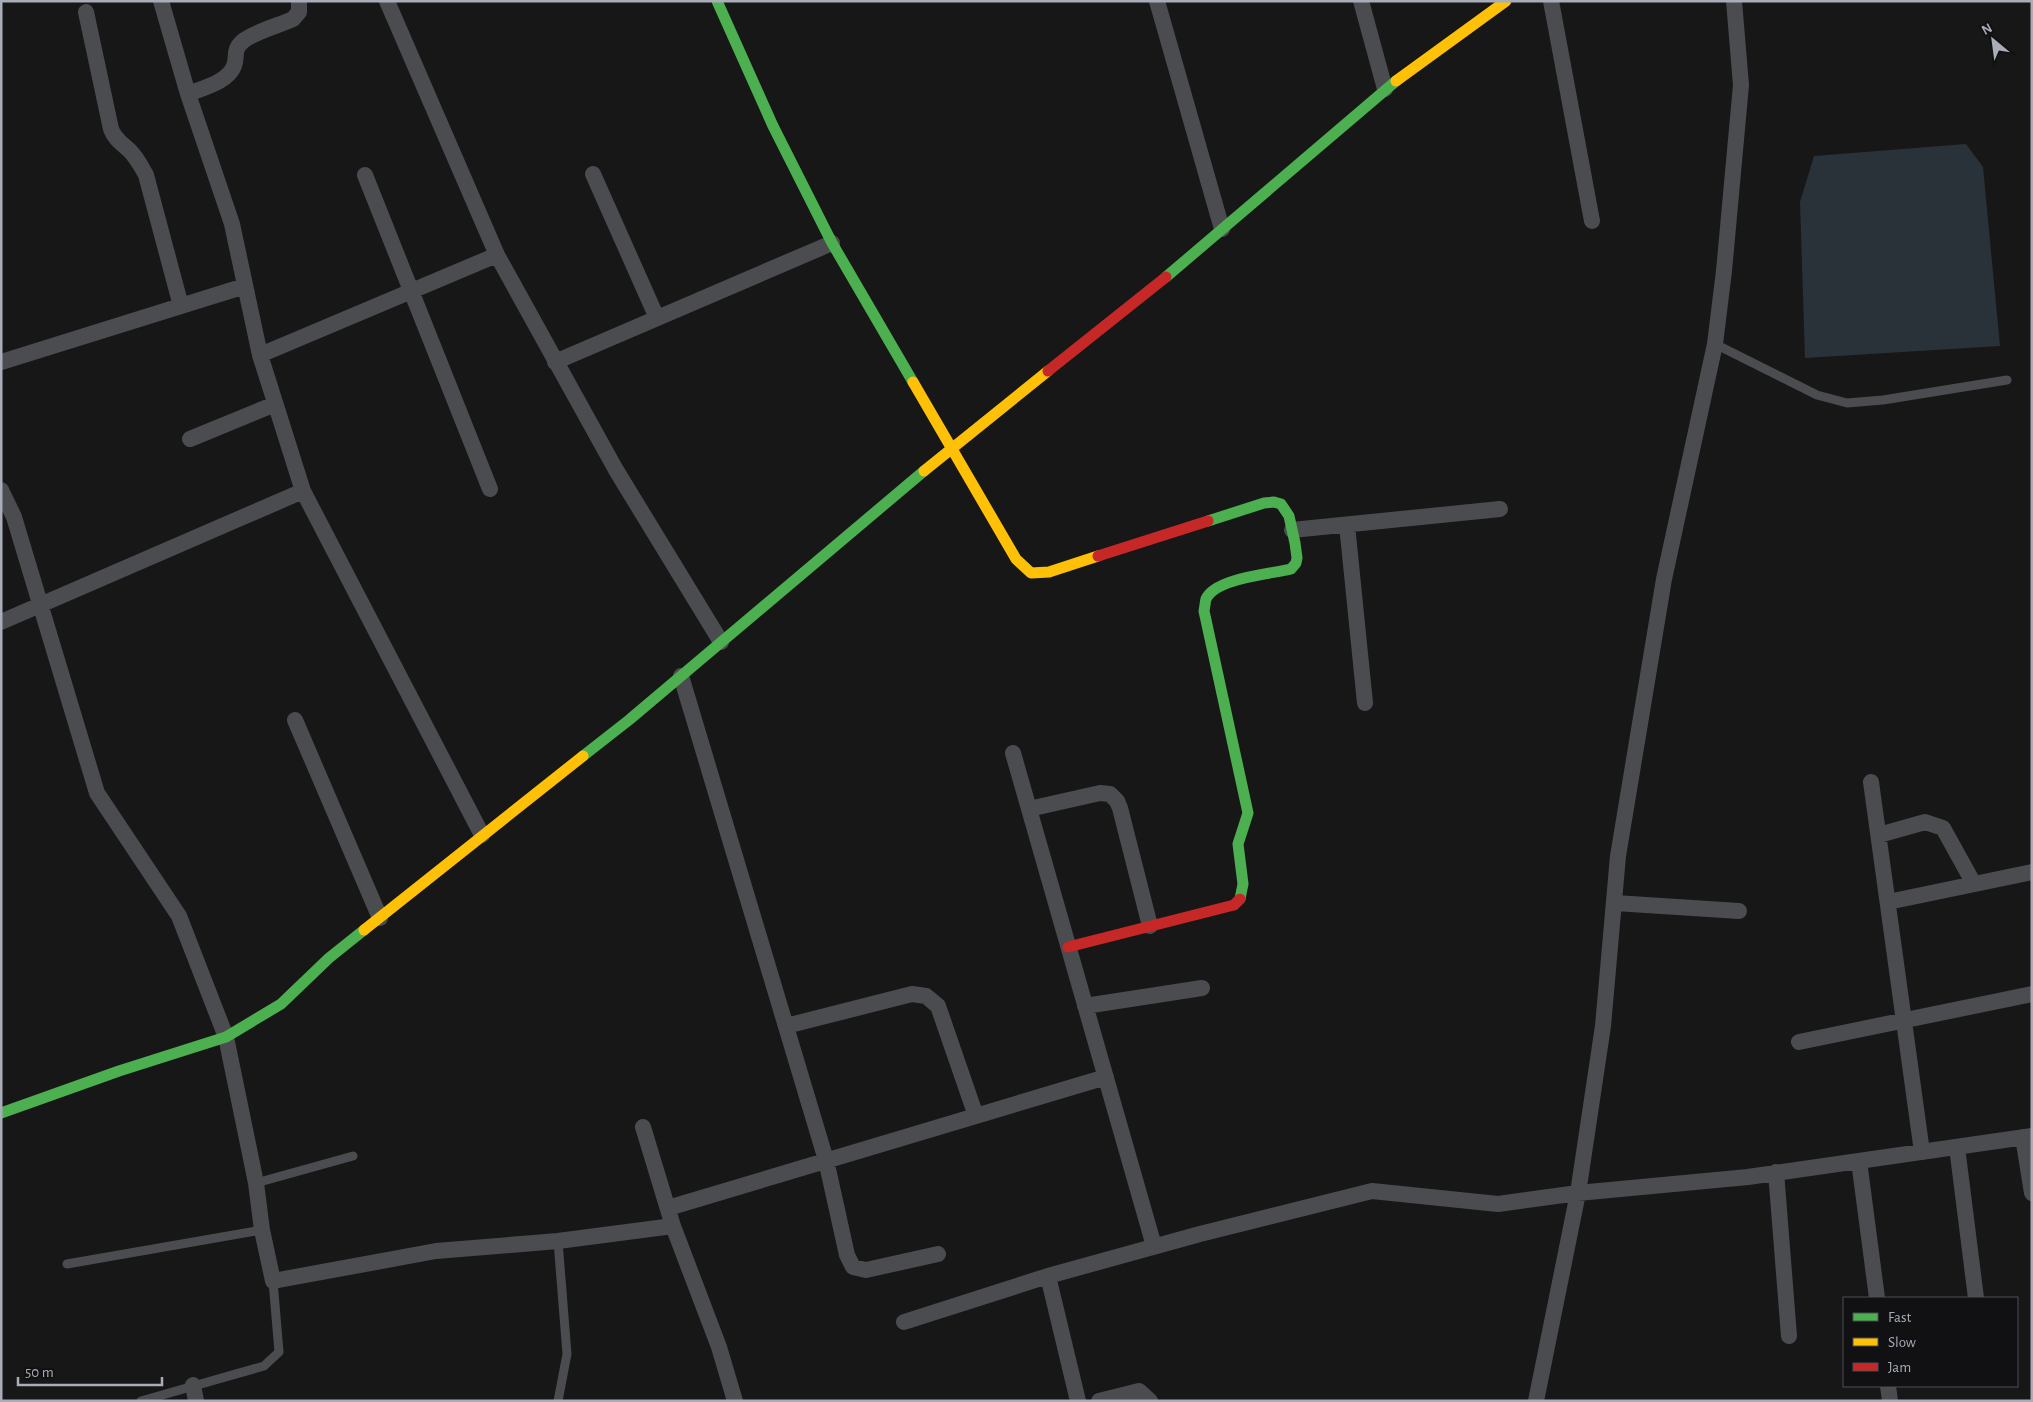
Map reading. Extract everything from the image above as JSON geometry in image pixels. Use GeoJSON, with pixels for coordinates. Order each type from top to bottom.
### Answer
{"type":"FeatureCollection","features":[{"type":"Feature","properties":{"kind":"main road"},"geometry":{"type":"LineString","coordinates":[[718,1],[773,126],[832,243],[953,447],[1016,559],[1031,573],[1049,572],[1264,503],[1277,502],[1284,506],[1289,518],[1297,553],[1296,563],[1290,568],[1225,584],[1214,589],[1206,599],[1204,611],[1248,813],[1238,845],[1243,894],[1234,905],[1068,947]]}},
{"type":"Feature","properties":{"kind":"main road"},"geometry":{"type":"LineString","coordinates":[[1,1113],[119,1071],[226,1037],[281,1004],[329,958],[629,720],[953,447],[1189,258],[1385,89],[1506,1]]}},
{"type":"Feature","properties":{"kind":"street"},"geometry":{"type":"LineString","coordinates":[[161,1],[188,94],[232,224],[260,355],[303,492],[482,835]]}},
{"type":"Feature","properties":{"kind":"street"},"geometry":{"type":"LineString","coordinates":[[188,94],[227,75],[235,65],[235,54],[241,43],[245,39],[293,19],[299,12],[299,1]]}},
{"type":"Feature","properties":{"kind":"street"},"geometry":{"type":"LineString","coordinates":[[387,1],[497,255],[616,470],[721,642]]}},
{"type":"Feature","properties":{"kind":"street"},"geometry":{"type":"LineString","coordinates":[[1157,1],[1222,229]]}},
{"type":"Feature","properties":{"kind":"street"},"geometry":{"type":"LineString","coordinates":[[1361,1],[1385,89]]}},
{"type":"Feature","properties":{"kind":"street"},"geometry":{"type":"LineString","coordinates":[[1551,1],[1592,221]]}},
{"type":"Feature","properties":{"kind":"street"},"geometry":{"type":"LineString","coordinates":[[1536,1401],[1578,1193],[1603,1026],[1618,856],[1664,579],[1715,344],[1724,271],[1741,85],[1734,1]]}},
{"type":"Feature","properties":{"kind":"street"},"geometry":{"type":"LineString","coordinates":[[86,12],[112,129],[115,138],[139,162],[146,175],[181,306]]}},
{"type":"Feature","properties":{"kind":"street"},"geometry":{"type":"LineString","coordinates":[[594,174],[657,318]]}},
{"type":"Feature","properties":{"kind":"street"},"geometry":{"type":"LineString","coordinates":[[365,175],[490,489]]}},
{"type":"Feature","properties":{"kind":"street"},"geometry":{"type":"LineString","coordinates":[[555,362],[832,243]]}},
{"type":"Feature","properties":{"kind":"street"},"geometry":{"type":"LineString","coordinates":[[260,355],[497,255]]}},
{"type":"Feature","properties":{"kind":"street"},"geometry":{"type":"LineString","coordinates":[[1,362],[245,286]]}},
{"type":"Feature","properties":{"kind":"street"},"geometry":{"type":"LineString","coordinates":[[190,439],[275,404]]}},
{"type":"Feature","properties":{"kind":"street"},"geometry":{"type":"LineString","coordinates":[[1,490],[14,517],[39,606],[98,793],[179,916],[226,1037],[256,1183],[262,1230],[273,1281],[436,1250],[558,1241],[673,1226]]}},
{"type":"Feature","properties":{"kind":"street"},"geometry":{"type":"LineString","coordinates":[[1,622],[303,492]]}},
{"type":"Feature","properties":{"kind":"street"},"geometry":{"type":"LineString","coordinates":[[1292,530],[1500,509]]}},
{"type":"Feature","properties":{"kind":"street"},"geometry":{"type":"LineString","coordinates":[[1347,525],[1365,703]]}},
{"type":"Feature","properties":{"kind":"street"},"geometry":{"type":"LineString","coordinates":[[681,676],[826,1160],[847,1255],[853,1267],[866,1270],[938,1254]]}},
{"type":"Feature","properties":{"kind":"street"},"geometry":{"type":"LineString","coordinates":[[295,720],[380,918]]}},
{"type":"Feature","properties":{"kind":"street"},"geometry":{"type":"LineString","coordinates":[[1013,753],[1154,1246]]}},
{"type":"Feature","properties":{"kind":"street"},"geometry":{"type":"LineString","coordinates":[[1871,782],[1922,1152]]}},
{"type":"Feature","properties":{"kind":"street"},"geometry":{"type":"LineString","coordinates":[[1029,809],[1100,793],[1110,794],[1117,801],[1120,808],[1150,926]]}},
{"type":"Feature","properties":{"kind":"street"},"geometry":{"type":"LineString","coordinates":[[1878,835],[1925,822],[1943,828],[1974,884]]}},
{"type":"Feature","properties":{"kind":"street"},"geometry":{"type":"LineString","coordinates":[[1888,902],[2032,872]]}},
{"type":"Feature","properties":{"kind":"street"},"geometry":{"type":"LineString","coordinates":[[1614,902],[1739,911]]}},
{"type":"Feature","properties":{"kind":"street"},"geometry":{"type":"LineString","coordinates":[[1085,1006],[1202,988]]}},
{"type":"Feature","properties":{"kind":"street"},"geometry":{"type":"LineString","coordinates":[[786,1026],[912,994],[926,996],[938,1006],[976,1116]]}},
{"type":"Feature","properties":{"kind":"street"},"geometry":{"type":"LineString","coordinates":[[1799,1042],[2032,994]]}},
{"type":"Feature","properties":{"kind":"street"},"geometry":{"type":"LineString","coordinates":[[668,1208],[1106,1077]]}},
{"type":"Feature","properties":{"kind":"street"},"geometry":{"type":"LineString","coordinates":[[643,1127],[673,1226],[719,1347],[734,1401]]}},
{"type":"Feature","properties":{"kind":"street"},"geometry":{"type":"LineString","coordinates":[[904,1322],[1048,1276],[1154,1246],[1372,1192],[1498,1204],[1578,1193],[1776,1172],[2027,1137],[2032,1193]]}},
{"type":"Feature","properties":{"kind":"street"},"geometry":{"type":"LineString","coordinates":[[1957,1147],[1976,1297]]}},
{"type":"Feature","properties":{"kind":"street"},"geometry":{"type":"LineString","coordinates":[[1859,1161],[1876,1297]]}},
{"type":"Feature","properties":{"kind":"street"},"geometry":{"type":"LineString","coordinates":[[1776,1172],[1788,1336]]}},
{"type":"Feature","properties":{"kind":"street"},"geometry":{"type":"LineString","coordinates":[[1048,1276],[1078,1401]]}},
{"type":"Feature","properties":{"kind":"street"},"geometry":{"type":"LineString","coordinates":[[1888,1387],[1890,1401]]}},
{"type":"Feature","properties":{"kind":"street"},"geometry":{"type":"LineString","coordinates":[[1099,1401],[1139,1390],[1150,1401]]}},
{"type":"Feature","properties":{"kind":"lane"},"geometry":{"type":"LineString","coordinates":[[1715,344],[1817,395],[1847,402],[1883,400],[2007,380]]}},
{"type":"Feature","properties":{"kind":"lane"},"geometry":{"type":"LineString","coordinates":[[256,1183],[353,1156]]}},
{"type":"Feature","properties":{"kind":"lane"},"geometry":{"type":"LineString","coordinates":[[67,1264],[262,1230]]}},
{"type":"Feature","properties":{"kind":"lane"},"geometry":{"type":"LineString","coordinates":[[558,1241],[568,1354],[558,1401]]}},
{"type":"Feature","properties":{"kind":"lane"},"geometry":{"type":"LineString","coordinates":[[141,1401],[195,1393],[264,1366],[279,1352],[273,1281]]}},
{"type":"Feature","properties":{"kind":"shaded area"},"geometry":{"type":"Polygon","coordinates":[[[1966,144],[1983,167],[2000,346],[1805,358],[1800,202],[1814,156],[1966,144]]]}},
{"type":"Feature","properties":{"kind":"traffic: fast"},"geometry":{"type":"LineString","coordinates":[[717,1],[773,126],[832,243],[913,382]]}},
{"type":"Feature","properties":{"kind":"traffic: fast"},"geometry":{"type":"LineString","coordinates":[[1166,277],[1396,81]]}},
{"type":"Feature","properties":{"kind":"traffic: fast"},"geometry":{"type":"LineString","coordinates":[[583,756],[629,720],[924,471]]}},
{"type":"Feature","properties":{"kind":"traffic: fast"},"geometry":{"type":"LineString","coordinates":[[1208,521],[1264,503],[1274,502],[1281,504],[1289,516],[1297,558],[1296,563],[1291,569],[1244,578],[1220,586],[1211,592],[1205,602],[1204,611],[1248,813],[1238,844],[1243,884],[1240,899]]}},
{"type":"Feature","properties":{"kind":"traffic: fast"},"geometry":{"type":"LineString","coordinates":[[1,1113],[119,1071],[226,1037],[281,1004],[329,958],[364,930]]}},
{"type":"Feature","properties":{"kind":"traffic: slow"},"geometry":{"type":"LineString","coordinates":[[1396,81],[1506,1]]}},
{"type":"Feature","properties":{"kind":"traffic: slow"},"geometry":{"type":"LineString","coordinates":[[924,471],[1048,371]]}},
{"type":"Feature","properties":{"kind":"traffic: slow"},"geometry":{"type":"LineString","coordinates":[[913,382],[1016,559],[1031,573],[1049,572],[1098,556]]}},
{"type":"Feature","properties":{"kind":"traffic: slow"},"geometry":{"type":"LineString","coordinates":[[364,930],[583,756]]}},
{"type":"Feature","properties":{"kind":"traffic: jam"},"geometry":{"type":"LineString","coordinates":[[1048,371],[1166,277]]}},
{"type":"Feature","properties":{"kind":"traffic: jam"},"geometry":{"type":"LineString","coordinates":[[1098,556],[1208,521]]}},
{"type":"Feature","properties":{"kind":"traffic: jam"},"geometry":{"type":"LineString","coordinates":[[1068,947],[1234,905],[1240,899]]}}]}
